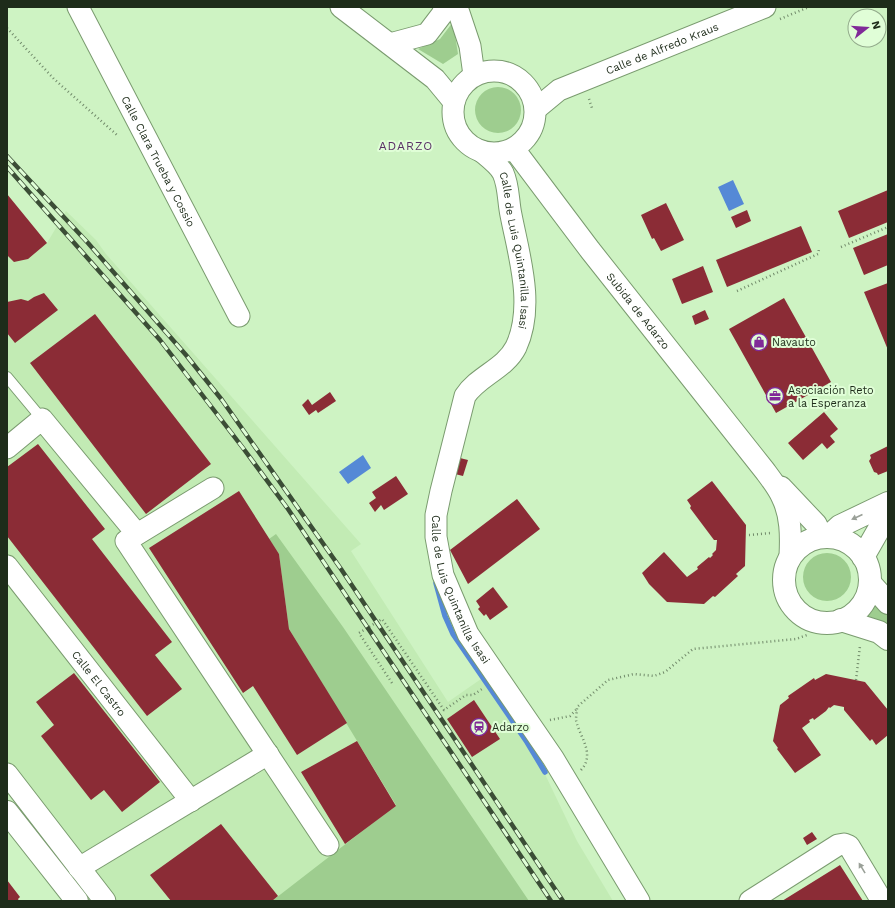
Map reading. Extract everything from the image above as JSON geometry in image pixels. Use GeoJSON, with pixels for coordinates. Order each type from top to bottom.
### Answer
{"type":"FeatureCollection","features":[{"type":"Feature","properties":{"kind":"main road"},"geometry":{"type":"LineString","coordinates":[[826,536],[846,541],[853,545],[863,557],[867,565],[871,584],[868,595],[861,606],[852,614],[842,620],[825,623],[812,620],[799,613],[790,603],[783,583],[786,565],[790,556],[802,544],[826,536],[840,526],[888,503]]}},
{"type":"Feature","properties":{"kind":"main road"},"geometry":{"type":"LineString","coordinates":[[863,557],[883,522],[888,518]]}},
{"type":"Feature","properties":{"kind":"main road"},"geometry":{"type":"LineString","coordinates":[[871,584],[888,604]]}},
{"type":"Feature","properties":{"kind":"main road"},"geometry":{"type":"LineString","coordinates":[[842,620],[879,632],[888,639]]}},
{"type":"Feature","properties":{"kind":"main road"},"geometry":{"type":"LineString","coordinates":[[7,812],[78,901]]}},
{"type":"Feature","properties":{"kind":"street","name":"Calle Clara Trueba y Cossio"},"geometry":{"type":"LineString","coordinates":[[78,7],[239,316]]}},
{"type":"Feature","properties":{"kind":"street"},"geometry":{"type":"LineString","coordinates":[[341,7],[435,79],[471,83],[506,72],[517,77],[527,86],[533,97],[536,109],[535,121],[531,132],[523,142],[514,149],[503,153],[492,154],[470,146],[461,137],[455,126],[453,114],[471,83],[470,46],[457,7]]}},
{"type":"Feature","properties":{"kind":"street"},"geometry":{"type":"LineString","coordinates":[[390,44],[427,34],[443,13],[444,7]]}},
{"type":"Feature","properties":{"kind":"street","name":"Calle de Alfredo Kraus"},"geometry":{"type":"LineString","coordinates":[[536,109],[559,90],[766,7]]}},
{"type":"Feature","properties":{"kind":"street","name":"Calle de Alfredo Kraus"},"geometry":{"type":"LineString","coordinates":[[527,86],[559,90]]}},
{"type":"Feature","properties":{"kind":"street","name":"Subida de Adarzo"},"geometry":{"type":"LineString","coordinates":[[514,149],[590,250],[765,471],[782,497],[788,515],[791,532],[790,556]]}},
{"type":"Feature","properties":{"kind":"street","name":"Calle de Luis Quintanilla Isasi"},"geometry":{"type":"LineString","coordinates":[[481,151],[502,171],[505,178],[510,213],[521,260],[523,282],[522,323],[515,349],[508,357],[475,384],[465,396],[444,477],[436,516],[438,556],[443,575],[468,634],[553,758],[639,901]]}},
{"type":"Feature","properties":{"kind":"street"},"geometry":{"type":"LineString","coordinates":[[7,448],[42,419],[132,538],[268,754],[328,845]]}},
{"type":"Feature","properties":{"kind":"street","name":"Subida de Adarzo"},"geometry":{"type":"LineString","coordinates":[[765,471],[826,536]]}},
{"type":"Feature","properties":{"kind":"street"},"geometry":{"type":"LineString","coordinates":[[132,538],[213,488]]}},
{"type":"Feature","properties":{"kind":"street","name":"Calle El Castro"},"geometry":{"type":"LineString","coordinates":[[7,566],[191,800]]}},
{"type":"Feature","properties":{"kind":"street"},"geometry":{"type":"LineString","coordinates":[[79,868],[268,754]]}},
{"type":"Feature","properties":{"kind":"street"},"geometry":{"type":"LineString","coordinates":[[7,774],[105,901]]}},
{"type":"Feature","properties":{"kind":"street"},"geometry":{"type":"LineString","coordinates":[[750,901],[838,845],[844,844],[849,846],[882,901]]}},
{"type":"Feature","properties":{"kind":"lane"},"geometry":{"type":"LineString","coordinates":[[7,377],[42,419]]}},
{"type":"Feature","properties":{"kind":"path"},"geometry":{"type":"LineString","coordinates":[[7,28],[54,79],[117,135]]}},
{"type":"Feature","properties":{"kind":"path"},"geometry":{"type":"LineString","coordinates":[[841,247],[888,227]]}},
{"type":"Feature","properties":{"kind":"path"},"geometry":{"type":"LineString","coordinates":[[737,290],[818,254],[819,249]]}},
{"type":"Feature","properties":{"kind":"path"},"geometry":{"type":"LineString","coordinates":[[749,535],[775,533]]}},
{"type":"Feature","properties":{"kind":"path"},"geometry":{"type":"LineString","coordinates":[[392,683],[359,633],[382,619],[444,710],[466,695],[473,695]]}},
{"type":"Feature","properties":{"kind":"path"},"geometry":{"type":"LineString","coordinates":[[549,721],[570,716],[577,710],[583,700],[608,680],[634,674],[654,676],[665,672],[693,649],[796,639],[807,635]]}},
{"type":"Feature","properties":{"kind":"path"},"geometry":{"type":"LineString","coordinates":[[856,680],[861,642]]}},
{"type":"Feature","properties":{"kind":"path"},"geometry":{"type":"LineString","coordinates":[[577,710],[576,720],[586,743],[587,755],[584,767],[580,771]]}},
{"type":"Feature","properties":{"kind":"shaded area"},"geometry":{"type":"Polygon","coordinates":[[[453,22],[458,54],[443,64],[418,49],[440,39],[453,22]]]}},
{"type":"Feature","properties":{"kind":"shaded area"},"geometry":{"type":"Polygon","coordinates":[[[498,87],[511,91],[517,97],[521,110],[517,123],[511,129],[498,133],[485,129],[479,123],[475,110],[479,97],[485,91],[498,87]]]}},
{"type":"Feature","properties":{"kind":"shaded area"},"geometry":{"type":"Polygon","coordinates":[[[7,200],[47,243],[66,211],[96,240],[106,254],[361,544],[351,551],[448,702],[481,679],[542,768],[577,841],[613,901],[115,901],[7,760],[7,200]]]}},
{"type":"Feature","properties":{"kind":"shaded area"},"geometry":{"type":"Polygon","coordinates":[[[276,534],[343,627],[529,901],[272,901],[396,805],[289,629],[279,554],[269,539],[276,534]]]}},
{"type":"Feature","properties":{"kind":"shaded area"},"geometry":{"type":"Polygon","coordinates":[[[827,553],[836,555],[844,560],[849,568],[851,577],[849,586],[844,594],[836,599],[827,601],[818,599],[810,594],[805,586],[803,577],[805,568],[810,560],[818,555],[827,553]]]}},
{"type":"Feature","properties":{"kind":"shaded area"},"geometry":{"type":"Polygon","coordinates":[[[877,598],[888,612],[888,626],[865,616],[877,598]]]}},
{"type":"Feature","properties":{"kind":"water"},"geometry":{"type":"Polygon","coordinates":[[[733,180],[744,204],[729,211],[718,187],[733,180]]]}},
{"type":"Feature","properties":{"kind":"water"},"geometry":{"type":"Polygon","coordinates":[[[363,455],[371,468],[348,484],[339,472],[363,455]]]}},
{"type":"Feature","properties":{"kind":"building"},"geometry":{"type":"Polygon","coordinates":[[[888,190],[888,222],[849,238],[838,211],[888,190]]]}},
{"type":"Feature","properties":{"kind":"building"},"geometry":{"type":"Polygon","coordinates":[[[7,194],[47,243],[28,259],[14,262],[7,255],[7,194]]]}},
{"type":"Feature","properties":{"kind":"building"},"geometry":{"type":"Polygon","coordinates":[[[666,203],[684,240],[661,251],[654,238],[652,239],[641,215],[666,203]]]}},
{"type":"Feature","properties":{"kind":"building"},"geometry":{"type":"Polygon","coordinates":[[[747,210],[751,221],[736,228],[731,217],[747,210]]]}},
{"type":"Feature","properties":{"kind":"building"},"geometry":{"type":"Polygon","coordinates":[[[801,226],[812,252],[727,287],[716,260],[801,226]]]}},
{"type":"Feature","properties":{"kind":"building"},"geometry":{"type":"Polygon","coordinates":[[[888,234],[888,265],[864,275],[853,248],[888,234]]]}},
{"type":"Feature","properties":{"kind":"building"},"geometry":{"type":"Polygon","coordinates":[[[703,266],[713,292],[682,304],[672,279],[703,266]]]}},
{"type":"Feature","properties":{"kind":"building"},"geometry":{"type":"Polygon","coordinates":[[[888,283],[888,350],[864,292],[888,283]]]}},
{"type":"Feature","properties":{"kind":"building"},"geometry":{"type":"Polygon","coordinates":[[[44,293],[58,310],[15,343],[7,333],[7,302],[21,299],[28,301],[44,293]]]}},
{"type":"Feature","properties":{"kind":"building"},"geometry":{"type":"Polygon","coordinates":[[[784,298],[831,382],[776,413],[729,329],[784,298]]]}},
{"type":"Feature","properties":{"kind":"building"},"geometry":{"type":"Polygon","coordinates":[[[705,310],[709,319],[695,325],[692,316],[705,310]]]}},
{"type":"Feature","properties":{"kind":"building"},"geometry":{"type":"Polygon","coordinates":[[[95,314],[211,464],[146,514],[30,363],[95,314]]]}},
{"type":"Feature","properties":{"kind":"building"},"geometry":{"type":"Polygon","coordinates":[[[330,392],[336,401],[318,413],[316,410],[309,415],[302,405],[308,399],[312,405],[330,392]]]}},
{"type":"Feature","properties":{"kind":"building"},"geometry":{"type":"Polygon","coordinates":[[[824,412],[838,429],[830,436],[835,442],[827,449],[822,443],[803,460],[788,443],[824,412]]]}},
{"type":"Feature","properties":{"kind":"building"},"geometry":{"type":"Polygon","coordinates":[[[38,444],[105,529],[92,539],[172,642],[155,655],[182,689],[147,716],[7,536],[7,467],[38,444]]]}},
{"type":"Feature","properties":{"kind":"building"},"geometry":{"type":"Polygon","coordinates":[[[888,446],[888,471],[878,475],[874,472],[869,461],[871,458],[870,455],[888,446]]]}},
{"type":"Feature","properties":{"kind":"building"},"geometry":{"type":"Polygon","coordinates":[[[456,457],[468,460],[463,476],[451,473],[456,457]]]}},
{"type":"Feature","properties":{"kind":"building"},"geometry":{"type":"Polygon","coordinates":[[[396,476],[408,494],[384,510],[381,505],[375,512],[369,503],[376,498],[372,492],[396,476]]]}},
{"type":"Feature","properties":{"kind":"building"},"geometry":{"type":"Polygon","coordinates":[[[712,481],[746,525],[745,566],[736,574],[738,576],[715,597],[713,596],[704,604],[667,602],[649,584],[642,573],[664,552],[687,577],[713,555],[712,554],[716,550],[717,540],[714,540],[690,508],[691,506],[687,500],[712,481]]]}},
{"type":"Feature","properties":{"kind":"building"},"geometry":{"type":"Polygon","coordinates":[[[239,491],[279,554],[289,629],[347,723],[297,755],[253,686],[243,693],[149,548],[239,491]]]}},
{"type":"Feature","properties":{"kind":"building"},"geometry":{"type":"Polygon","coordinates":[[[517,499],[540,529],[468,584],[450,550],[517,499]]]}},
{"type":"Feature","properties":{"kind":"building"},"geometry":{"type":"Polygon","coordinates":[[[493,587],[508,607],[490,620],[486,614],[484,616],[478,609],[480,607],[476,601],[493,587]]]}},
{"type":"Feature","properties":{"kind":"building"},"geometry":{"type":"Polygon","coordinates":[[[74,673],[160,782],[122,812],[104,790],[91,800],[41,736],[54,725],[36,702],[74,673]]]}},
{"type":"Feature","properties":{"kind":"building"},"geometry":{"type":"Polygon","coordinates":[[[826,674],[865,682],[888,710],[888,735],[876,745],[872,739],[870,741],[844,710],[844,707],[834,705],[830,708],[829,707],[814,720],[813,718],[809,720],[810,722],[802,728],[821,755],[795,773],[777,749],[778,748],[773,741],[780,705],[789,698],[788,696],[814,678],[815,680],[826,674]]]}},
{"type":"Feature","properties":{"kind":"building"},"geometry":{"type":"Polygon","coordinates":[[[474,700],[500,739],[472,757],[447,719],[474,700]]]}},
{"type":"Feature","properties":{"kind":"building"},"geometry":{"type":"Polygon","coordinates":[[[357,741],[396,806],[345,844],[301,772],[357,741]]]}},
{"type":"Feature","properties":{"kind":"building"},"geometry":{"type":"Polygon","coordinates":[[[221,824],[278,896],[272,901],[171,901],[150,875],[221,824]]]}},
{"type":"Feature","properties":{"kind":"building"},"geometry":{"type":"Polygon","coordinates":[[[812,832],[817,839],[807,845],[803,838],[812,832]]]}},
{"type":"Feature","properties":{"kind":"building"},"geometry":{"type":"Polygon","coordinates":[[[840,865],[863,901],[782,901],[832,870],[840,865]]]}},
{"type":"Feature","properties":{"kind":"building"},"geometry":{"type":"Polygon","coordinates":[[[7,880],[20,897],[18,899],[19,901],[7,901],[7,880]]]}},
{"type":"Feature","properties":{"kind":"waterway"},"geometry":{"type":"LineString","coordinates":[[436,583],[445,616],[453,634],[527,742],[545,772]]}},
{"type":"Feature","properties":{"kind":"railway"},"geometry":{"type":"LineString","coordinates":[[7,156],[88,243],[186,355],[222,400],[341,569],[563,901]]}},
{"type":"Feature","properties":{"kind":"railway"},"geometry":{"type":"LineString","coordinates":[[7,167],[160,340],[243,448],[288,509],[551,901]]}},
{"type":"Feature","properties":{"kind":"place","name":"Navauto"},"geometry":{"type":"Point","coordinates":[759,342]}},
{"type":"Feature","properties":{"kind":"place","name":"Asociación Reto a la Esperanza"},"geometry":{"type":"Point","coordinates":[775,396]}},
{"type":"Feature","properties":{"kind":"place","name":"Adarzo"},"geometry":{"type":"Point","coordinates":[479,727]}},
{"type":"Feature","properties":{"kind":"district","name":"ADARZO"},"geometry":{"type":"Point","coordinates":[406,146]}}]}
